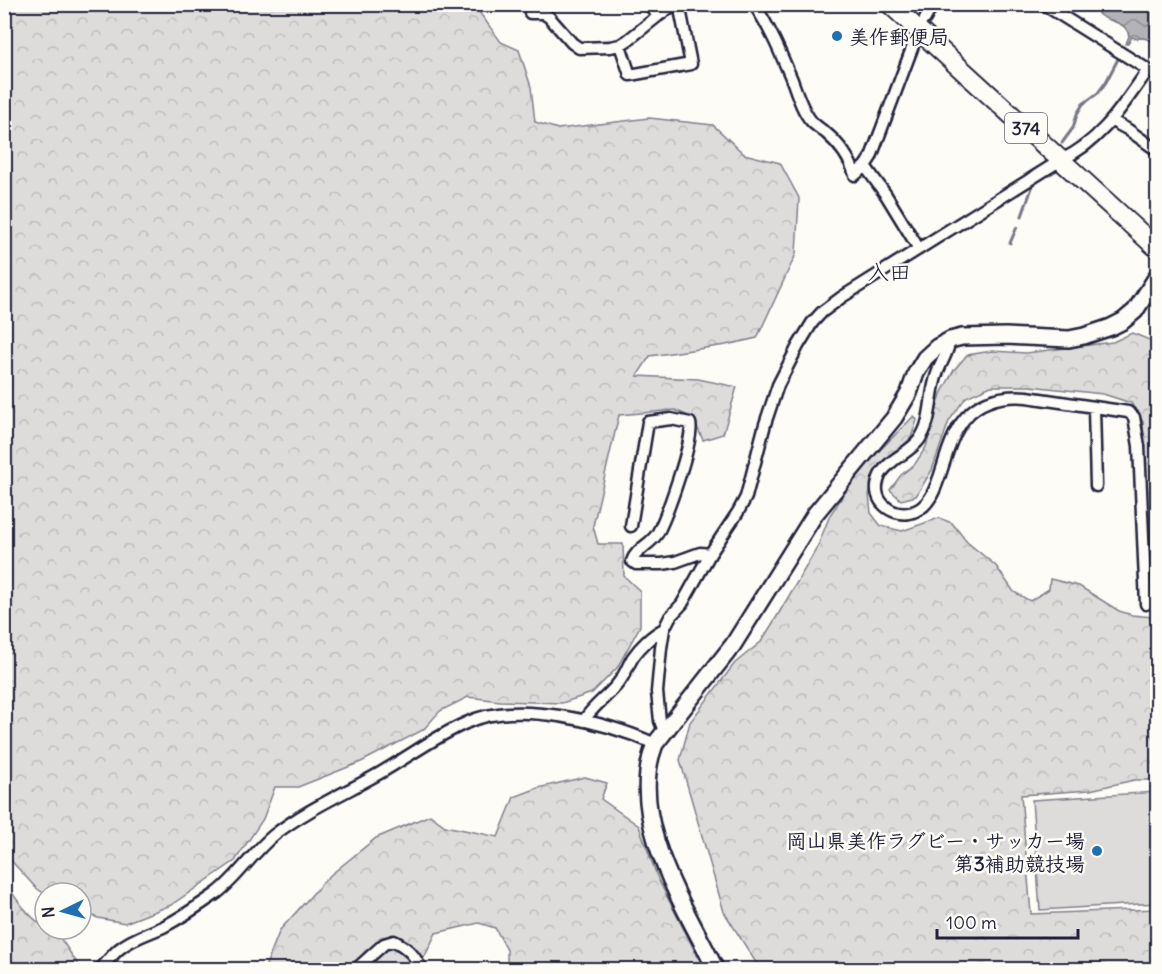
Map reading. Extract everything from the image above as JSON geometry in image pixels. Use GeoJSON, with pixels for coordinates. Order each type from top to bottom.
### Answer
{"type":"FeatureCollection","features":[{"type":"Feature","properties":{"kind":"highway","name":"374"},"geometry":{"type":"LineString","coordinates":[[893,6],[1158,249]]}},
{"type":"Feature","properties":{"kind":"street"},"geometry":{"type":"LineString","coordinates":[[649,4],[658,16]]}},
{"type":"Feature","properties":{"kind":"street"},"geometry":{"type":"LineString","coordinates":[[530,13],[543,13],[549,16],[579,48],[610,47],[628,40],[677,4],[691,64],[630,75],[620,45]]}},
{"type":"Feature","properties":{"kind":"street"},"geometry":{"type":"LineString","coordinates":[[754,4],[763,17],[811,121],[840,147],[853,166],[855,175],[871,157],[914,43]]}},
{"type":"Feature","properties":{"kind":"street"},"geometry":{"type":"LineString","coordinates":[[925,18],[933,4]]}},
{"type":"Feature","properties":{"kind":"street"},"geometry":{"type":"LineString","coordinates":[[1043,4],[1158,76]]}},
{"type":"Feature","properties":{"kind":"street"},"geometry":{"type":"LineString","coordinates":[[660,737],[657,692],[664,629],[670,617],[682,604],[746,497],[778,385],[812,323],[842,297],[1070,156],[1112,121],[1148,70]]}},
{"type":"Feature","properties":{"kind":"street"},"geometry":{"type":"LineString","coordinates":[[1112,121],[1158,152]]}},
{"type":"Feature","properties":{"kind":"street"},"geometry":{"type":"LineString","coordinates":[[865,166],[886,195],[918,249]]}},
{"type":"Feature","properties":{"kind":"street"},"geometry":{"type":"LineString","coordinates":[[716,969],[663,864],[650,819],[648,789],[650,758],[660,737],[733,645],[815,514],[894,418],[909,393],[916,373],[925,358],[937,347],[950,340],[1006,336],[1062,339],[1084,336],[1111,327],[1135,311],[1158,275]]}},
{"type":"Feature","properties":{"kind":"street"},"geometry":{"type":"LineString","coordinates":[[950,340],[937,374],[927,426],[918,441],[886,467],[878,479],[876,489],[878,498],[885,507],[897,514],[912,513],[923,507],[933,494],[960,424],[970,411],[981,404],[1011,396],[1128,412],[1134,417],[1139,446],[1146,604]]}},
{"type":"Feature","properties":{"kind":"street"},"geometry":{"type":"LineString","coordinates":[[1094,408],[1096,486]]}},
{"type":"Feature","properties":{"kind":"street"},"geometry":{"type":"LineString","coordinates":[[631,526],[648,422],[671,419],[690,423],[690,439],[672,501],[655,537],[639,550],[632,561],[636,564],[662,564],[700,553],[710,554]]}},
{"type":"Feature","properties":{"kind":"street"},"geometry":{"type":"LineString","coordinates":[[584,721],[587,714],[603,701],[619,682],[634,656],[656,633],[664,629]]}},
{"type":"Feature","properties":{"kind":"street"},"geometry":{"type":"LineString","coordinates":[[100,969],[119,950],[136,938],[188,913],[219,891],[235,877],[258,850],[290,823],[381,773],[466,722],[501,714],[531,713],[584,721],[642,738],[660,737]]}},
{"type":"Feature","properties":{"kind":"street"},"geometry":{"type":"LineString","coordinates":[[355,969],[384,944],[393,941],[406,947],[421,969]]}},
{"type":"Feature","properties":{"kind":"green space"},"geometry":{"type":"Polygon","coordinates":[[[4,5],[474,5],[501,42],[519,50],[531,87],[535,122],[558,129],[649,118],[713,125],[744,154],[780,163],[799,198],[796,254],[757,338],[650,356],[637,376],[698,379],[737,387],[723,434],[703,440],[693,418],[675,410],[619,415],[593,526],[598,544],[623,544],[624,576],[640,591],[640,626],[617,668],[592,693],[562,703],[500,701],[468,697],[440,711],[423,730],[361,762],[298,787],[275,787],[263,819],[235,861],[171,905],[125,923],[93,916],[93,881],[33,881],[33,885],[5,854],[4,5]]]}},
{"type":"Feature","properties":{"kind":"green space"},"geometry":{"type":"Polygon","coordinates":[[[1132,333],[1157,343],[1157,568],[1149,555],[1143,422],[1131,403],[1103,394],[1030,386],[991,386],[966,397],[949,421],[932,470],[916,496],[901,500],[890,490],[901,475],[915,464],[926,447],[941,394],[954,370],[967,355],[992,351],[1026,353],[1113,342],[1132,333]]]}},
{"type":"Feature","properties":{"kind":"green space"},"geometry":{"type":"Polygon","coordinates":[[[914,416],[917,420],[911,438],[875,473],[869,495],[871,513],[881,526],[902,531],[939,518],[952,523],[967,542],[996,566],[1014,592],[1030,601],[1049,589],[1050,579],[1079,586],[1119,611],[1153,617],[1157,621],[1157,780],[1134,780],[1090,790],[1021,795],[1031,914],[1157,909],[1157,969],[760,969],[724,912],[680,760],[690,722],[735,663],[761,642],[817,548],[830,515],[861,469],[914,416]]]}},
{"type":"Feature","properties":{"kind":"green space"},"geometry":{"type":"Polygon","coordinates":[[[585,777],[607,783],[601,799],[639,826],[658,879],[704,969],[507,969],[507,950],[495,928],[479,923],[436,933],[425,956],[411,969],[264,970],[280,930],[328,877],[376,838],[430,815],[445,826],[498,837],[514,797],[538,788],[585,777]]]}},
{"type":"Feature","properties":{"kind":"green space","name":"岡山県美作ラグビー・サッカー場 第3補助競技場"},"geometry":{"type":"Polygon","coordinates":[[[1157,792],[1157,903],[1040,910],[1032,800],[1157,792]]]}},
{"type":"Feature","properties":{"kind":"green space"},"geometry":{"type":"Polygon","coordinates":[[[4,879],[12,893],[33,918],[33,941],[62,941],[81,969],[5,969],[4,879]]]}},
{"type":"Feature","properties":{"kind":"water"},"geometry":{"type":"Polygon","coordinates":[[[1105,5],[1157,5],[1157,44],[1147,39],[1132,37],[1126,44],[1129,36],[1124,27],[1098,14],[1106,8],[1105,5]]]}},
{"type":"Feature","properties":{"kind":"waterway"},"geometry":{"type":"LineString","coordinates":[[1062,143],[1073,128],[1083,104],[1098,93],[1118,59]]}},
{"type":"Feature","properties":{"kind":"waterway"},"geometry":{"type":"LineString","coordinates":[[1022,216],[1034,182]]}},
{"type":"Feature","properties":{"kind":"waterway"},"geometry":{"type":"LineString","coordinates":[[1010,243],[1017,227]]}},
{"type":"Feature","properties":{"kind":"place","name":"美作郵便局"},"geometry":{"type":"Point","coordinates":[837,36]}},
{"type":"Feature","properties":{"kind":"place","name":"岡山県美作ラグビー・サッカー場 第3補助競技場"},"geometry":{"type":"Point","coordinates":[1097,851]}},
{"type":"Feature","properties":{"kind":"district","name":"入田"},"geometry":{"type":"Point","coordinates":[889,272]}}]}
